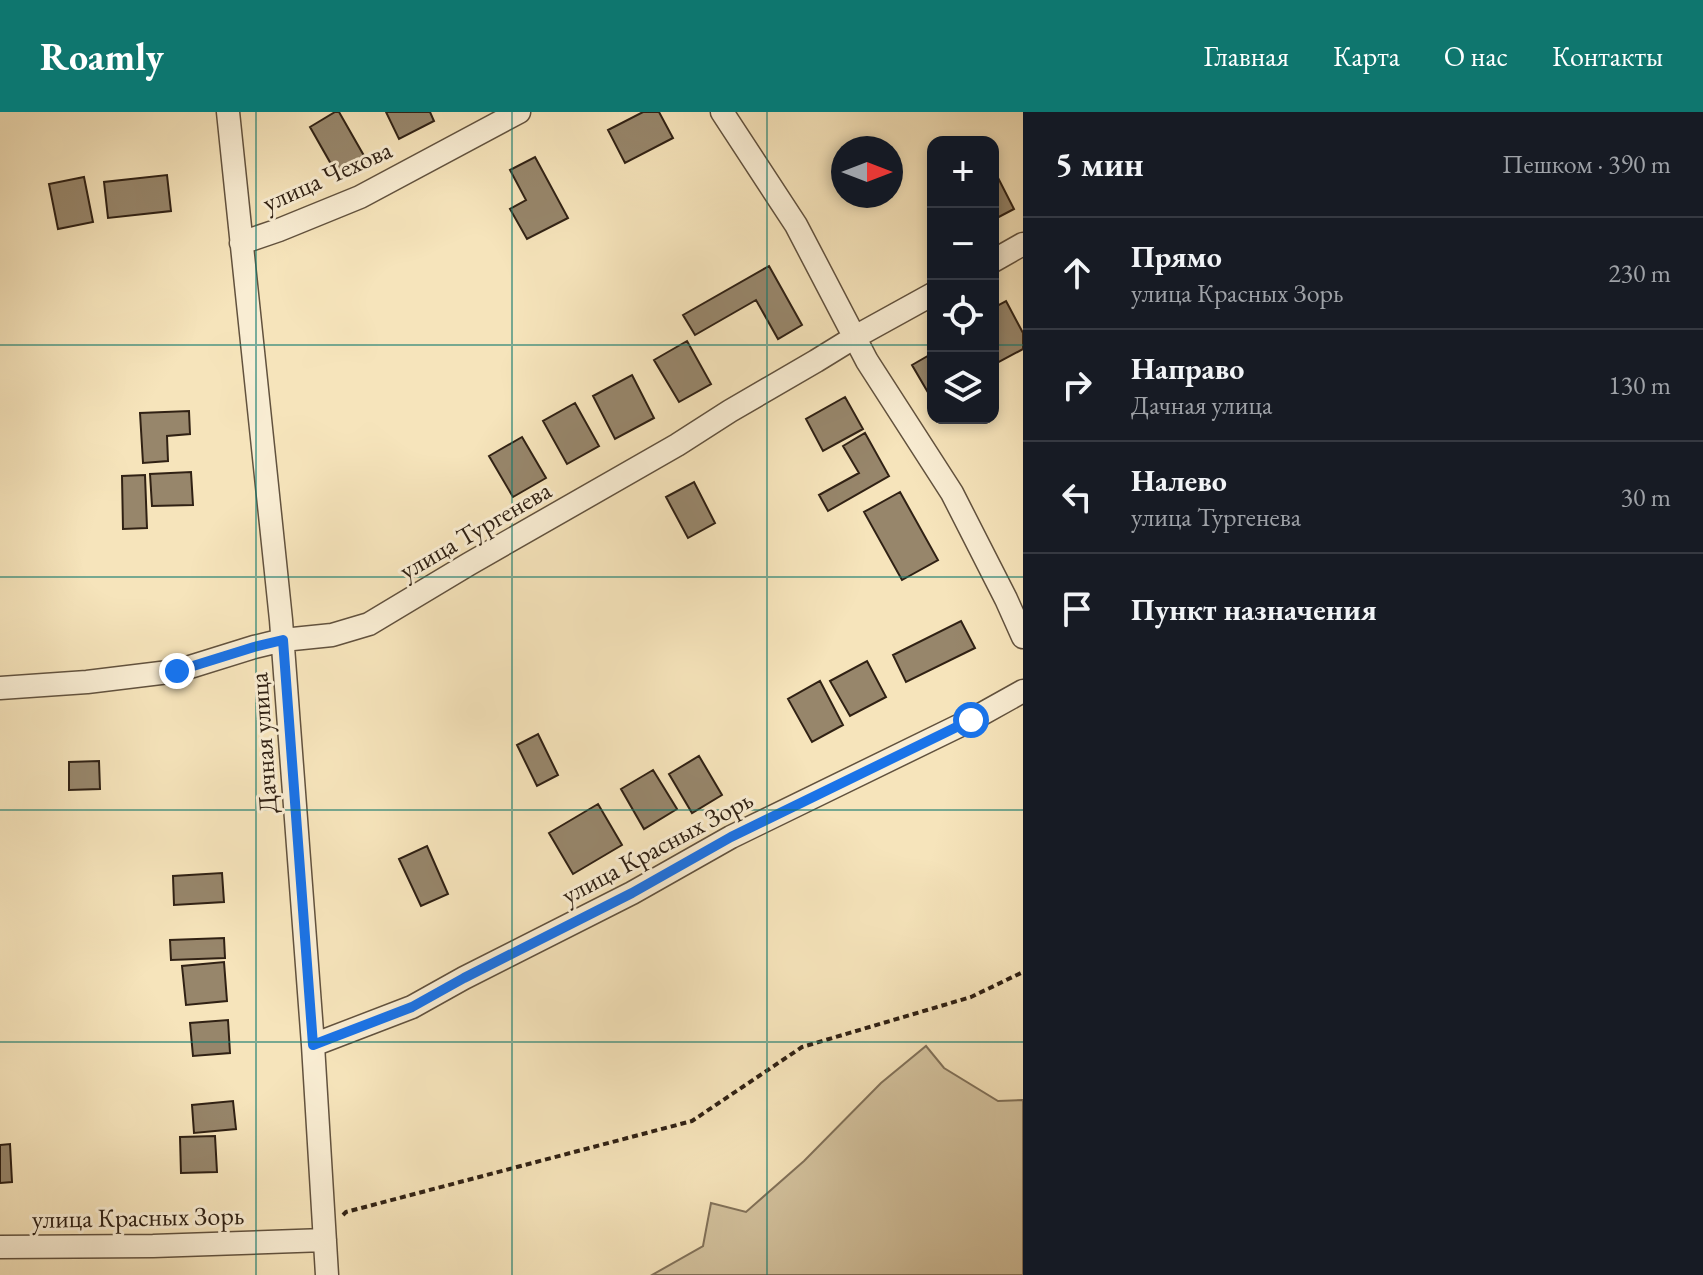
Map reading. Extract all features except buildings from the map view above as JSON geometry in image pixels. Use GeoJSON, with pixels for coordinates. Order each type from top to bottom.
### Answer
{"type":"FeatureCollection","features":[{"type":"Feature","properties":{"kind":"street","name":"Дачная улица"},"geometry":{"type":"LineString","coordinates":[[228,112],[283,640],[327,1275]]}},
{"type":"Feature","properties":{"kind":"street","name":"улица Чехова"},"geometry":{"type":"LineString","coordinates":[[241,243],[360,197],[519,112]]}},
{"type":"Feature","properties":{"kind":"street"},"geometry":{"type":"LineString","coordinates":[[722,112],[796,225],[867,361],[952,493],[1023,637]]}},
{"type":"Feature","properties":{"kind":"street"},"geometry":{"type":"LineString","coordinates":[[999,258],[1023,244]]}},
{"type":"Feature","properties":{"kind":"street","name":"улица Тургенева"},"geometry":{"type":"LineString","coordinates":[[0,688],[177,671],[254,647],[283,640],[332,635],[369,624],[927,297]]}},
{"type":"Feature","properties":{"kind":"street","name":"улица Красных Зорь"},"geometry":{"type":"LineString","coordinates":[[313,1045],[412,1007],[632,893],[731,837],[915,748],[1023,691]]}},
{"type":"Feature","properties":{"kind":"street","name":"улица Красных Зорь"},"geometry":{"type":"LineString","coordinates":[[0,1247],[325,1240]]}},
{"type":"Feature","properties":{"kind":"path"},"geometry":{"type":"LineString","coordinates":[[325,1240],[346,1212],[692,1121],[802,1047],[971,997],[1023,972]]}},
{"type":"Feature","properties":{"kind":"shaded area"},"geometry":{"type":"Polygon","coordinates":[[[926,1046],[944,1068],[998,1101],[1023,1100],[1023,1275],[652,1275],[703,1246],[711,1203],[746,1212],[804,1161],[881,1083],[926,1046]]]}},
{"type":"Feature","properties":{"kind":"route"},"geometry":{"type":"LineString","coordinates":[[177,671],[283,640],[313,1045],[412,1007],[632,893],[731,837],[971,720]]}}]}
